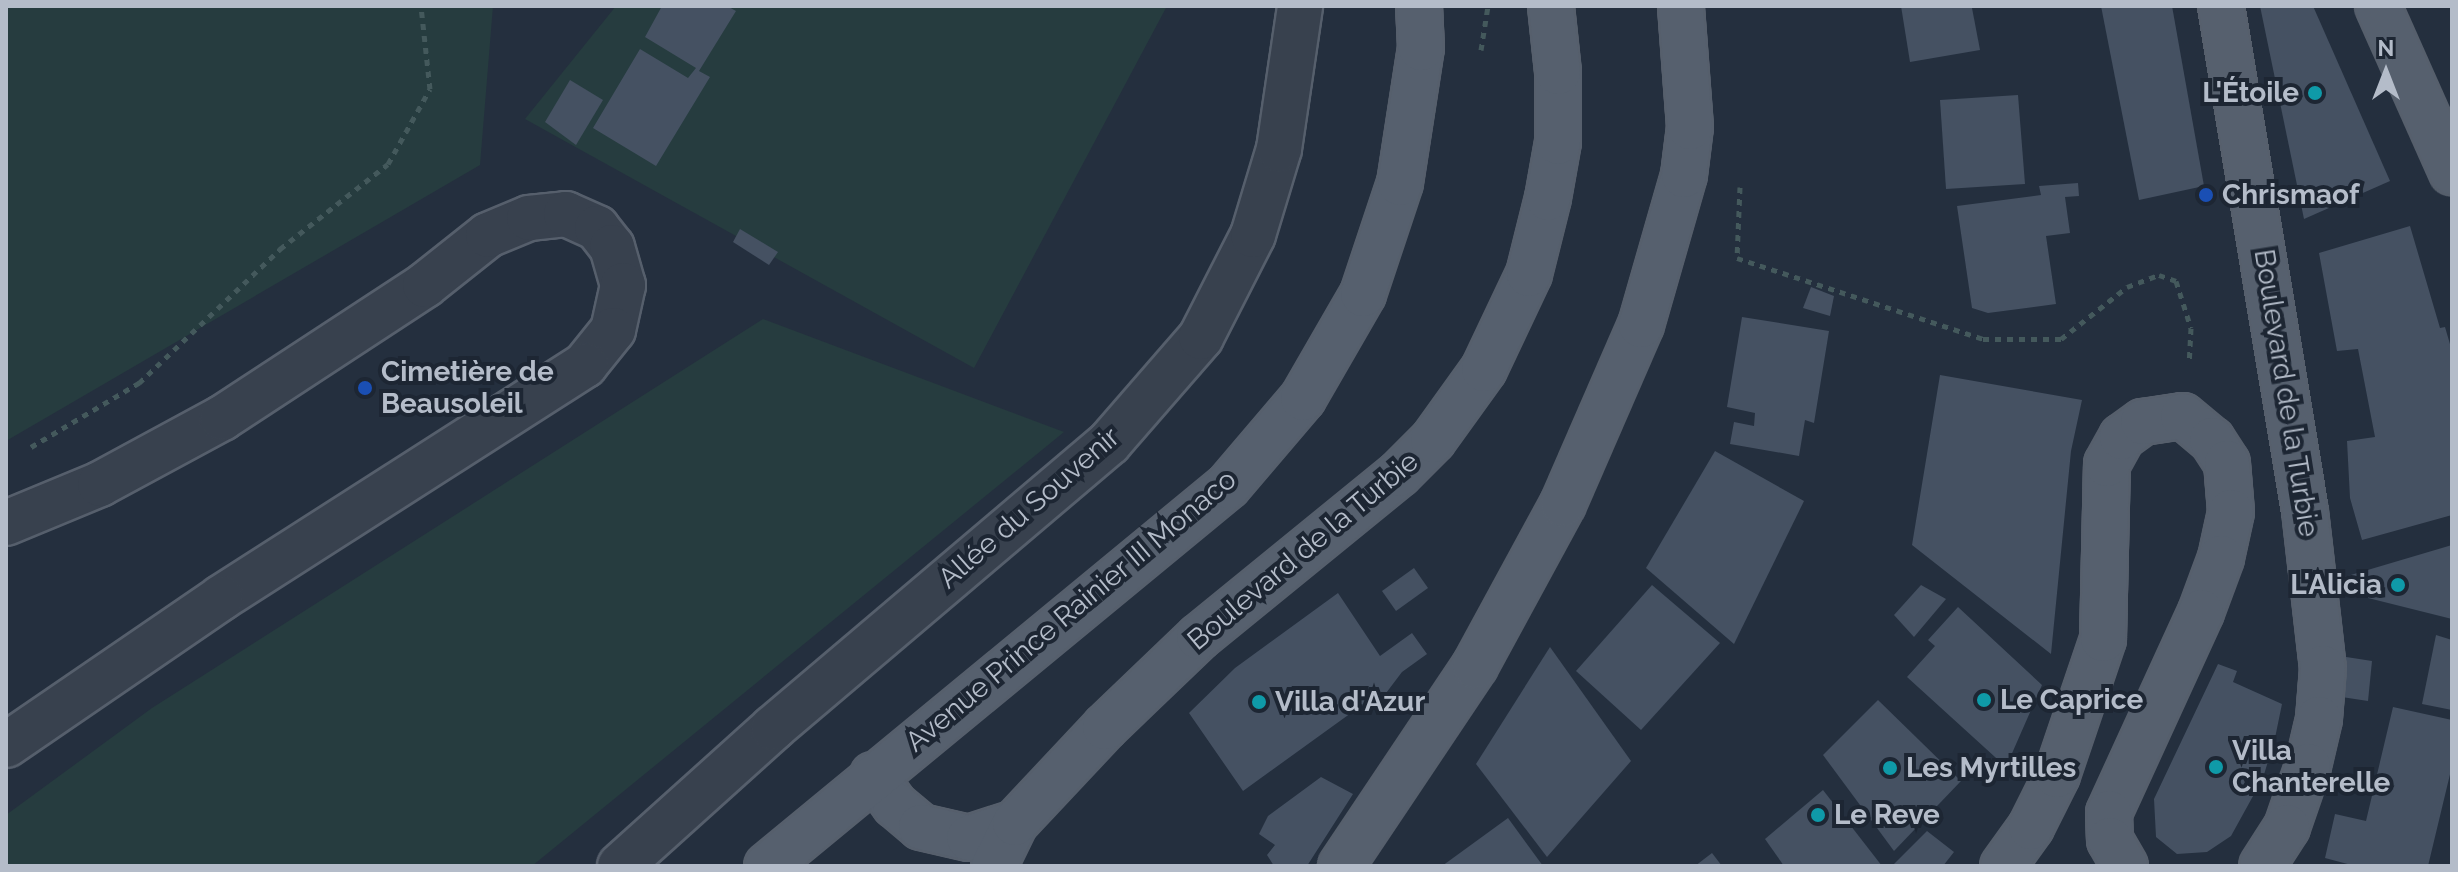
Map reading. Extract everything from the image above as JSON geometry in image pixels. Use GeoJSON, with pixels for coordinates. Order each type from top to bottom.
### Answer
{"type":"FeatureCollection","features":[{"type":"Feature","properties":{"kind":"main road","name":"Avenue Prince Rainier III Monaco"},"geometry":{"type":"LineString","coordinates":[[774,864],[873,775],[1228,486],[1303,398],[1363,294],[1400,183],[1421,48],[1419,6]]}},
{"type":"Feature","properties":{"kind":"main road","name":"Boulevard de la Turbie"},"geometry":{"type":"LineString","coordinates":[[994,866],[1015,823],[1199,637],[1399,474],[1433,440],[1484,369],[1529,274],[1548,198],[1558,142],[1558,72],[1551,6]]}},
{"type":"Feature","properties":{"kind":"main road"},"geometry":{"type":"LineString","coordinates":[[1341,866],[1475,666],[1563,504],[1641,325],[1684,175],[1690,127],[1681,6]]}},
{"type":"Feature","properties":{"kind":"main road","name":"Boulevard de la Turbie"},"geometry":{"type":"LineString","coordinates":[[2221,6],[2305,511],[2323,668],[2319,719],[2308,766],[2287,827],[2262,866]]}},
{"type":"Feature","properties":{"kind":"main road"},"geometry":{"type":"LineString","coordinates":[[2378,6],[2452,172]]}},
{"type":"Feature","properties":{"kind":"main road"},"geometry":{"type":"LineString","coordinates":[[2003,866],[2031,827],[2057,775],[2103,639],[2107,464],[2122,437],[2143,422],[2183,416],[2212,440],[2227,463],[2231,512],[2201,612],[2109,813],[2110,840],[2125,866]]}},
{"type":"Feature","properties":{"kind":"main road","name":"Boulevard de la Turbie"},"geometry":{"type":"LineString","coordinates":[[873,775],[895,805],[921,827],[969,838],[1015,823]]}},
{"type":"Feature","properties":{"kind":"street","name":"Allée du Souvenir"},"geometry":{"type":"LineString","coordinates":[[620,866],[773,728],[1109,443],[1201,337],[1253,235],[1279,149],[1300,6]]}},
{"type":"Feature","properties":{"kind":"street"},"geometry":{"type":"LineString","coordinates":[[6,523],[100,484],[222,418],[425,285],[488,235],[529,218],[566,214],[597,228],[612,247],[623,285],[613,330],[585,365],[221,598],[6,745]]}},
{"type":"Feature","properties":{"kind":"path"},"geometry":{"type":"LineString","coordinates":[[19,454],[139,383],[280,249],[388,164],[430,89],[421,6]]}},
{"type":"Feature","properties":{"kind":"path"},"geometry":{"type":"LineString","coordinates":[[1479,64],[1488,6]]}},
{"type":"Feature","properties":{"kind":"path"},"geometry":{"type":"LineString","coordinates":[[1743,188],[1737,258],[1983,339],[2061,339],[2127,287],[2159,275],[2176,281],[2184,295],[2191,328],[2183,416]]}},
{"type":"Feature","properties":{"kind":"green space"},"geometry":{"type":"Polygon","coordinates":[[[6,6],[493,6],[480,165],[6,441],[6,6]]]}},
{"type":"Feature","properties":{"kind":"green space"},"geometry":{"type":"Polygon","coordinates":[[[616,6],[1167,6],[974,368],[525,119],[616,6]]]}},
{"type":"Feature","properties":{"kind":"green space"},"geometry":{"type":"Polygon","coordinates":[[[763,319],[1064,432],[532,866],[6,866],[6,815],[152,708],[763,319]]]}},
{"type":"Feature","properties":{"kind":"building"},"geometry":{"type":"Polygon","coordinates":[[[662,6],[727,6],[736,11],[699,71],[710,77],[656,166],[593,128],[640,49],[688,78],[696,68],[645,37],[662,6]]]}},
{"type":"Feature","properties":{"kind":"building"},"geometry":{"type":"Polygon","coordinates":[[[1901,6],[1972,8],[1980,50],[1910,62],[1901,6]]]}},
{"type":"Feature","properties":{"kind":"building"},"geometry":{"type":"Polygon","coordinates":[[[2101,6],[2172,6],[2204,186],[2139,200],[2101,6]]]}},
{"type":"Feature","properties":{"kind":"building","name":"L'Étoile"},"geometry":{"type":"Polygon","coordinates":[[[2260,6],[2313,6],[2390,181],[2304,219],[2260,6]]]}},
{"type":"Feature","properties":{"kind":"building"},"geometry":{"type":"Polygon","coordinates":[[[570,80],[603,100],[576,145],[545,122],[570,80]]]}},
{"type":"Feature","properties":{"kind":"building"},"geometry":{"type":"Polygon","coordinates":[[[2018,95],[2025,184],[1946,189],[1940,100],[2018,95]]]}},
{"type":"Feature","properties":{"kind":"building"},"geometry":{"type":"Polygon","coordinates":[[[2078,183],[2079,196],[2065,197],[2070,233],[2046,236],[2056,304],[1988,313],[1972,308],[1957,206],[2041,195],[2039,186],[2078,183]]]}},
{"type":"Feature","properties":{"kind":"building"},"geometry":{"type":"Polygon","coordinates":[[[2410,226],[2440,328],[2445,327],[2452,351],[2452,515],[2362,540],[2350,498],[2347,441],[2375,437],[2358,349],[2337,351],[2319,253],[2410,226]]]}},
{"type":"Feature","properties":{"kind":"building"},"geometry":{"type":"Polygon","coordinates":[[[740,229],[778,252],[769,265],[733,242],[740,229]]]}},
{"type":"Feature","properties":{"kind":"building"},"geometry":{"type":"Polygon","coordinates":[[[1811,287],[1834,296],[1830,316],[1803,308],[1811,287]]]}},
{"type":"Feature","properties":{"kind":"building"},"geometry":{"type":"Polygon","coordinates":[[[1742,317],[1829,331],[1814,423],[1805,420],[1799,456],[1730,444],[1734,422],[1754,426],[1755,413],[1727,407],[1742,317]]]}},
{"type":"Feature","properties":{"kind":"building"},"geometry":{"type":"Polygon","coordinates":[[[1940,375],[2082,400],[2071,451],[2051,654],[1912,545],[1940,375]]]}},
{"type":"Feature","properties":{"kind":"building"},"geometry":{"type":"Polygon","coordinates":[[[1715,451],[1804,501],[1734,644],[1646,568],[1715,451]]]}},
{"type":"Feature","properties":{"kind":"building","name":"L'Alicia"},"geometry":{"type":"Polygon","coordinates":[[[2452,545],[2452,619],[2344,592],[2344,577],[2452,545]]]}},
{"type":"Feature","properties":{"kind":"building"},"geometry":{"type":"Polygon","coordinates":[[[1414,568],[1428,588],[1396,611],[1382,591],[1414,568]]]}},
{"type":"Feature","properties":{"kind":"building"},"geometry":{"type":"Polygon","coordinates":[[[1652,585],[1720,643],[1641,730],[1576,671],[1652,585]]]}},
{"type":"Feature","properties":{"kind":"building"},"geometry":{"type":"Polygon","coordinates":[[[1921,585],[1946,599],[1914,637],[1894,615],[1921,585]]]}},
{"type":"Feature","properties":{"kind":"building","name":"Villa d'Azur"},"geometry":{"type":"Polygon","coordinates":[[[1338,593],[1380,656],[1412,633],[1427,654],[1402,672],[1377,705],[1351,713],[1243,791],[1189,713],[1235,668],[1338,593]]]}},
{"type":"Feature","properties":{"kind":"building","name":"Le Caprice"},"geometry":{"type":"Polygon","coordinates":[[[1958,607],[2042,685],[2006,767],[1907,677],[1935,646],[1928,640],[1958,607]]]}},
{"type":"Feature","properties":{"kind":"building"},"geometry":{"type":"Polygon","coordinates":[[[2436,635],[2452,640],[2452,710],[2422,704],[2436,635]]]}},
{"type":"Feature","properties":{"kind":"building"},"geometry":{"type":"Polygon","coordinates":[[[1550,647],[1631,761],[1547,857],[1476,764],[1550,647]]]}},
{"type":"Feature","properties":{"kind":"building"},"geometry":{"type":"Polygon","coordinates":[[[2340,656],[2372,661],[2368,701],[2335,696],[2340,656]]]}},
{"type":"Feature","properties":{"kind":"building","name":"Villa Chanterelle"},"geometry":{"type":"Polygon","coordinates":[[[2218,664],[2237,671],[2233,682],[2282,704],[2275,738],[2263,778],[2231,836],[2207,852],[2177,854],[2156,837],[2154,799],[2218,664]]]}},
{"type":"Feature","properties":{"kind":"building","name":"Les Myrtilles"},"geometry":{"type":"Polygon","coordinates":[[[1878,700],[1961,781],[1894,851],[1823,755],[1878,700]]]}},
{"type":"Feature","properties":{"kind":"building"},"geometry":{"type":"Polygon","coordinates":[[[2393,707],[2452,720],[2452,766],[2428,866],[2355,866],[2325,858],[2335,814],[2366,821],[2393,707]]]}},
{"type":"Feature","properties":{"kind":"building"},"geometry":{"type":"Polygon","coordinates":[[[1321,777],[1353,794],[1307,866],[1274,866],[1267,855],[1275,845],[1259,834],[1268,816],[1321,777]]]}},
{"type":"Feature","properties":{"kind":"building","name":"Le Reve"},"geometry":{"type":"Polygon","coordinates":[[[1823,790],[1882,866],[1784,866],[1765,839],[1823,790]]]}},
{"type":"Feature","properties":{"kind":"building"},"geometry":{"type":"Polygon","coordinates":[[[1508,818],[1543,866],[1442,866],[1508,818]]]}},
{"type":"Feature","properties":{"kind":"building"},"geometry":{"type":"Polygon","coordinates":[[[1927,831],[1954,852],[1943,866],[1892,866],[1927,831]]]}},
{"type":"Feature","properties":{"kind":"building"},"geometry":{"type":"Polygon","coordinates":[[[1712,853],[1722,866],[1695,866],[1712,853]]]}},
{"type":"Feature","properties":{"kind":"place","name":"L'Étoile"},"geometry":{"type":"Point","coordinates":[2315,93]}},
{"type":"Feature","properties":{"kind":"place","name":"Chrismaof"},"geometry":{"type":"Point","coordinates":[2206,195]}},
{"type":"Feature","properties":{"kind":"place","name":"Cimetière de Beausoleil"},"geometry":{"type":"Point","coordinates":[365,388]}},
{"type":"Feature","properties":{"kind":"place","name":"L'Alicia"},"geometry":{"type":"Point","coordinates":[2398,585]}},
{"type":"Feature","properties":{"kind":"place","name":"Le Caprice"},"geometry":{"type":"Point","coordinates":[1984,700]}},
{"type":"Feature","properties":{"kind":"place","name":"Villa d'Azur"},"geometry":{"type":"Point","coordinates":[1259,702]}},
{"type":"Feature","properties":{"kind":"place","name":"Villa Chanterelle"},"geometry":{"type":"Point","coordinates":[2216,767]}},
{"type":"Feature","properties":{"kind":"place","name":"Les Myrtilles"},"geometry":{"type":"Point","coordinates":[1890,768]}},
{"type":"Feature","properties":{"kind":"place","name":"Le Reve"},"geometry":{"type":"Point","coordinates":[1818,815]}}]}
